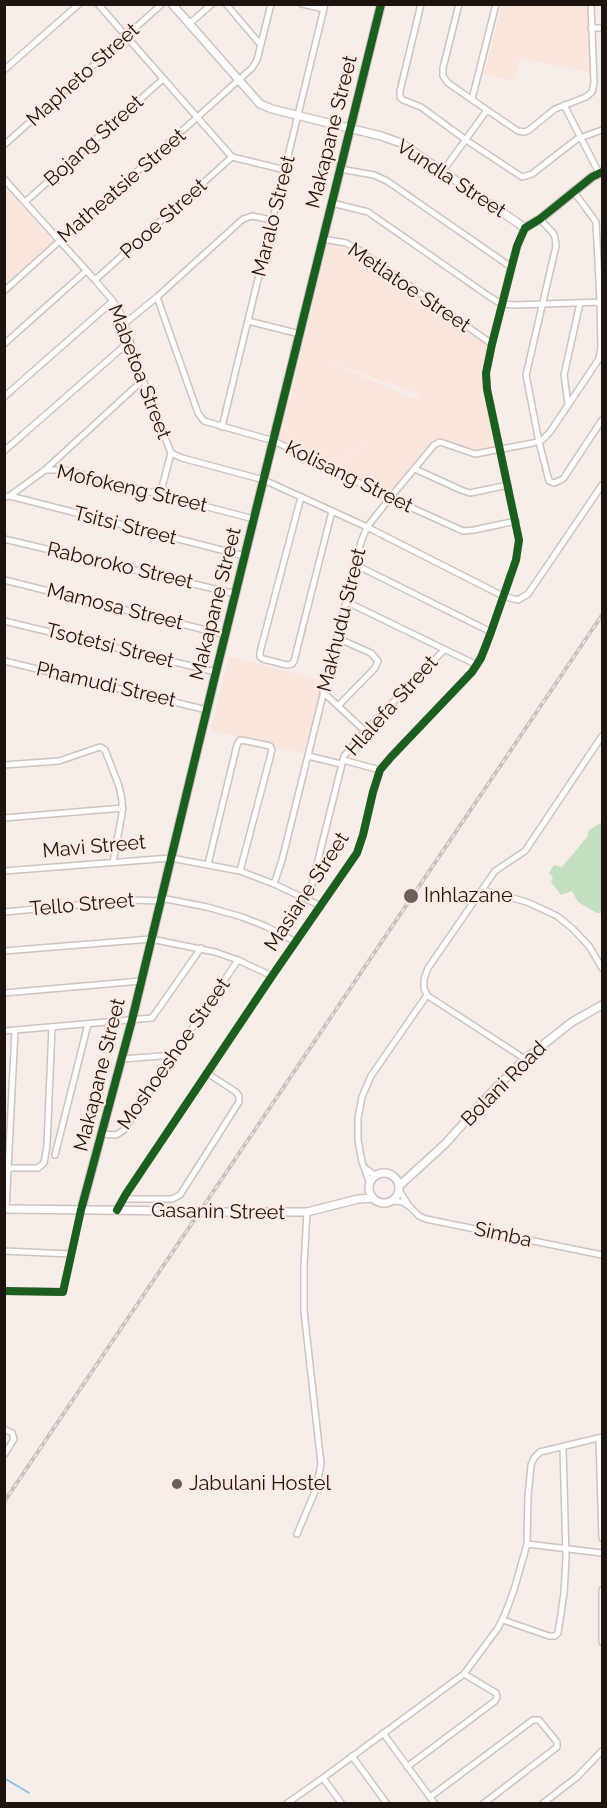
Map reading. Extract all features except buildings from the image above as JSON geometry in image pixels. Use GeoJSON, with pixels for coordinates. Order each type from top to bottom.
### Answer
{"type":"FeatureCollection","features":[{"type":"Feature","properties":{"kind":"street"},"geometry":{"type":"LineString","coordinates":[[4,70],[79,4]]}},
{"type":"Feature","properties":{"kind":"street"},"geometry":{"type":"LineString","coordinates":[[98,4],[232,157],[285,170]]}},
{"type":"Feature","properties":{"kind":"street","name":"Mapheto Street"},"geometry":{"type":"LineString","coordinates":[[4,145],[162,4]]}},
{"type":"Feature","properties":{"kind":"street","name":"Vundla Street"},"geometry":{"type":"LineString","coordinates":[[172,4],[260,104],[400,143],[525,228]]}},
{"type":"Feature","properties":{"kind":"street"},"geometry":{"type":"LineString","coordinates":[[189,24],[212,4]]}},
{"type":"Feature","properties":{"kind":"street"},"geometry":{"type":"LineString","coordinates":[[226,4],[260,44]]}},
{"type":"Feature","properties":{"kind":"street","name":"Matheatsie Street"},"geometry":{"type":"LineString","coordinates":[[4,291],[199,118],[255,64],[271,4]]}},
{"type":"Feature","properties":{"kind":"street"},"geometry":{"type":"LineString","coordinates":[[303,4],[325,7]]}},
{"type":"Feature","properties":{"kind":"street","name":"Makapane Street"},"geometry":{"type":"LineString","coordinates":[[81,1210],[132,1020],[381,4]]}},
{"type":"Feature","properties":{"kind":"street"},"geometry":{"type":"LineString","coordinates":[[421,4],[400,88],[400,97],[403,100],[421,107],[517,175],[524,177],[532,174],[581,137],[603,130]]}},
{"type":"Feature","properties":{"kind":"street"},"geometry":{"type":"LineString","coordinates":[[459,4],[442,72],[445,80],[518,131],[525,132],[550,113],[592,92],[594,83],[591,4]]}},
{"type":"Feature","properties":{"kind":"street"},"geometry":{"type":"LineString","coordinates":[[472,99],[496,4]]}},
{"type":"Feature","properties":{"kind":"street","name":"Maralo Street"},"geometry":{"type":"LineString","coordinates":[[222,427],[325,7]]}},
{"type":"Feature","properties":{"kind":"street"},"geometry":{"type":"LineString","coordinates":[[591,28],[603,28]]}},
{"type":"Feature","properties":{"kind":"street","name":"Bojang Street"},"geometry":{"type":"LineString","coordinates":[[25,202],[163,80]]}},
{"type":"Feature","properties":{"kind":"street"},"geometry":{"type":"LineString","coordinates":[[525,228],[601,173],[564,105]]}},
{"type":"Feature","properties":{"kind":"street"},"geometry":{"type":"LineString","coordinates":[[443,171],[487,110]]}},
{"type":"Feature","properties":{"kind":"street","name":"Pooe Street"},"geometry":{"type":"LineString","coordinates":[[96,280],[232,157]]}},
{"type":"Feature","properties":{"kind":"street"},"geometry":{"type":"LineString","coordinates":[[340,169],[374,175],[387,181],[511,267]]}},
{"type":"Feature","properties":{"kind":"street","name":"Mabetoa Street"},"geometry":{"type":"LineString","coordinates":[[4,179],[113,301],[124,324],[171,453],[160,495]]}},
{"type":"Feature","properties":{"kind":"street"},"geometry":{"type":"LineString","coordinates":[[501,449],[538,442],[550,432],[599,359],[601,302],[599,220],[574,192]]}},
{"type":"Feature","properties":{"kind":"street"},"geometry":{"type":"LineString","coordinates":[[332,203],[368,212],[502,304],[601,302]]}},
{"type":"Feature","properties":{"kind":"street"},"geometry":{"type":"LineString","coordinates":[[124,324],[243,219],[252,216],[272,220]]}},
{"type":"Feature","properties":{"kind":"street"},"geometry":{"type":"LineString","coordinates":[[540,219],[553,233],[556,240],[526,375],[538,442],[548,478],[552,482],[557,483],[563,479],[600,428],[603,420]]}},
{"type":"Feature","properties":{"kind":"street","name":"Masiane Street"},"geometry":{"type":"LineString","coordinates":[[117,1210],[272,976],[357,853],[380,770],[477,665],[491,632],[518,550],[519,540],[486,381],[492,344],[511,267],[525,228]]}},
{"type":"Feature","properties":{"kind":"street","name":"Metlatoe Street"},"geometry":{"type":"LineString","coordinates":[[323,239],[346,243],[356,248],[492,344]]}},
{"type":"Feature","properties":{"kind":"street"},"geometry":{"type":"LineString","coordinates":[[4,344],[86,270]]}},
{"type":"Feature","properties":{"kind":"street","name":"Kolisang Street"},"geometry":{"type":"LineString","coordinates":[[157,297],[198,413],[204,421],[274,441],[463,531],[516,521]]}},
{"type":"Feature","properties":{"kind":"street"},"geometry":{"type":"LineString","coordinates":[[4,396],[113,301]]}},
{"type":"Feature","properties":{"kind":"street"},"geometry":{"type":"LineString","coordinates":[[568,404],[564,375],[580,303]]}},
{"type":"Feature","properties":{"kind":"street"},"geometry":{"type":"LineString","coordinates":[[248,321],[300,334]]}},
{"type":"Feature","properties":{"kind":"street"},"geometry":{"type":"LineString","coordinates":[[4,451],[130,341]]}},
{"type":"Feature","properties":{"kind":"street"},"geometry":{"type":"LineString","coordinates":[[7,496],[45,470],[143,380]]}},
{"type":"Feature","properties":{"kind":"street","name":"Makhudu Street"},"geometry":{"type":"LineString","coordinates":[[274,884],[367,527],[434,446],[440,442],[475,454],[501,449]]}},
{"type":"Feature","properties":{"kind":"street"},"geometry":{"type":"LineString","coordinates":[[171,453],[264,480],[367,527],[503,596],[518,600],[528,594],[603,485]]}},
{"type":"Feature","properties":{"kind":"street"},"geometry":{"type":"LineString","coordinates":[[415,469],[470,493],[508,485]]}},
{"type":"Feature","properties":{"kind":"street","name":"Mofokeng Street"},"geometry":{"type":"LineString","coordinates":[[45,470],[65,470],[255,519]]}},
{"type":"Feature","properties":{"kind":"street","name":"Tsitsi Street"},"geometry":{"type":"LineString","coordinates":[[7,496],[245,556]]}},
{"type":"Feature","properties":{"kind":"street"},"geometry":{"type":"LineString","coordinates":[[301,497],[260,654],[265,660],[285,665],[293,663],[332,511]]}},
{"type":"Feature","properties":{"kind":"street","name":"Raboroko Street"},"geometry":{"type":"LineString","coordinates":[[4,539],[236,594]]}},
{"type":"Feature","properties":{"kind":"street"},"geometry":{"type":"LineString","coordinates":[[356,565],[491,632]]}},
{"type":"Feature","properties":{"kind":"street","name":"Mamosa Street"},"geometry":{"type":"LineString","coordinates":[[4,580],[226,634]]}},
{"type":"Feature","properties":{"kind":"street"},"geometry":{"type":"LineString","coordinates":[[347,602],[477,665]]}},
{"type":"Feature","properties":{"kind":"street","name":"Tsotetsi Street"},"geometry":{"type":"LineString","coordinates":[[4,621],[216,672]]}},
{"type":"Feature","properties":{"kind":"street"},"geometry":{"type":"LineString","coordinates":[[337,638],[371,654],[378,661],[375,668],[338,706]]}},
{"type":"Feature","properties":{"kind":"street","name":"Hlalefa Street"},"geometry":{"type":"LineString","coordinates":[[342,762],[364,731],[444,650]]}},
{"type":"Feature","properties":{"kind":"street","name":"Phamudi Street"},"geometry":{"type":"LineString","coordinates":[[4,661],[207,710]]}},
{"type":"Feature","properties":{"kind":"street"},"geometry":{"type":"LineString","coordinates":[[323,692],[364,731]]}},
{"type":"Feature","properties":{"kind":"street"},"geometry":{"type":"LineString","coordinates":[[525,1059],[427,995],[424,983],[428,969],[498,868],[525,851],[603,736]]}},
{"type":"Feature","properties":{"kind":"street"},"geometry":{"type":"LineString","coordinates":[[208,864],[237,745],[242,740],[270,746],[272,750],[240,871]]}},
{"type":"Feature","properties":{"kind":"street"},"geometry":{"type":"LineString","coordinates":[[4,765],[59,761],[102,748],[106,752],[119,786],[123,808],[113,862]]}},
{"type":"Feature","properties":{"kind":"street"},"geometry":{"type":"LineString","coordinates":[[308,756],[380,770]]}},
{"type":"Feature","properties":{"kind":"street"},"geometry":{"type":"LineString","coordinates":[[308,900],[342,762]]}},
{"type":"Feature","properties":{"kind":"street"},"geometry":{"type":"LineString","coordinates":[[4,818],[123,808]]}},
{"type":"Feature","properties":{"kind":"street","name":"Mavi Street"},"geometry":{"type":"LineString","coordinates":[[4,871],[171,858],[240,871],[321,906]]}},
{"type":"Feature","properties":{"kind":"street"},"geometry":{"type":"LineString","coordinates":[[483,890],[527,902],[557,916],[589,946],[603,968]]}},
{"type":"Feature","properties":{"kind":"street","name":"Tello Street"},"geometry":{"type":"LineString","coordinates":[[4,912],[161,899],[207,907],[242,917],[271,928],[296,942]]}},
{"type":"Feature","properties":{"kind":"street"},"geometry":{"type":"LineString","coordinates":[[4,951],[151,939],[201,948],[238,960],[272,976]]}},
{"type":"Feature","properties":{"kind":"street"},"geometry":{"type":"LineString","coordinates":[[4,1031],[150,1019],[201,948]]}},
{"type":"Feature","properties":{"kind":"street","name":"Moshoeshoe Street"},"geometry":{"type":"LineString","coordinates":[[102,1134],[122,1133],[238,960]]}},
{"type":"Feature","properties":{"kind":"street"},"geometry":{"type":"LineString","coordinates":[[4,993],[141,981]]}},
{"type":"Feature","properties":{"kind":"street"},"geometry":{"type":"LineString","coordinates":[[409,1206],[403,1202],[383,1203],[373,1198],[359,1151],[357,1130],[366,1086],[427,995]]}},
{"type":"Feature","properties":{"kind":"street","name":"Bolani Road"},"geometry":{"type":"LineString","coordinates":[[399,1188],[525,1059],[572,1022],[603,1005]]}},
{"type":"Feature","properties":{"kind":"street"},"geometry":{"type":"LineString","coordinates":[[55,1155],[88,1024]]}},
{"type":"Feature","properties":{"kind":"street"},"geometry":{"type":"LineString","coordinates":[[6,1168],[38,1168],[44,1164],[47,1145],[52,1027]]}},
{"type":"Feature","properties":{"kind":"street"},"geometry":{"type":"LineString","coordinates":[[5,1209],[15,1030]]}},
{"type":"Feature","properties":{"kind":"street"},"geometry":{"type":"LineString","coordinates":[[122,1059],[174,1055]]}},
{"type":"Feature","properties":{"kind":"street"},"geometry":{"type":"LineString","coordinates":[[124,1199],[172,1199],[180,1195],[239,1102],[236,1092],[207,1073]]}},
{"type":"Feature","properties":{"kind":"street"},"geometry":{"type":"LineString","coordinates":[[47,1145],[58,1142]]}},
{"type":"Feature","properties":{"kind":"street"},"geometry":{"type":"LineString","coordinates":[[364,1167],[376,1176]]}},
{"type":"Feature","properties":{"kind":"street"},"geometry":{"type":"LineString","coordinates":[[370,1187],[376,1176],[387,1173],[396,1178],[409,1206]]}},
{"type":"Feature","properties":{"kind":"street","name":"Bolani Road"},"geometry":{"type":"LineString","coordinates":[[396,1178],[412,1173]]}},
{"type":"Feature","properties":{"kind":"street","name":"Gasanin Street"},"geometry":{"type":"LineString","coordinates":[[358,1199],[363,1197],[370,1187]]}},
{"type":"Feature","properties":{"kind":"street"},"geometry":{"type":"LineString","coordinates":[[392,1201],[399,1188]]}},
{"type":"Feature","properties":{"kind":"street","name":"Gasanin Street"},"geometry":{"type":"LineString","coordinates":[[5,1209],[307,1212],[358,1199],[373,1198]]}},
{"type":"Feature","properties":{"kind":"street","name":"Simba"},"geometry":{"type":"LineString","coordinates":[[409,1206],[419,1216],[430,1220],[603,1255]]}},
{"type":"Feature","properties":{"kind":"street"},"geometry":{"type":"LineString","coordinates":[[4,1291],[63,1292],[81,1210]]}},
{"type":"Feature","properties":{"kind":"street"},"geometry":{"type":"LineString","coordinates":[[297,1534],[318,1484],[321,1464],[304,1311],[307,1212]]}},
{"type":"Feature","properties":{"kind":"street"},"geometry":{"type":"LineString","coordinates":[[4,1251],[71,1254]]}},
{"type":"Feature","properties":{"kind":"street"},"geometry":{"type":"LineString","coordinates":[[4,1429],[12,1433],[14,1439],[4,1455]]}},
{"type":"Feature","properties":{"kind":"street"},"geometry":{"type":"LineString","coordinates":[[286,1803],[464,1674],[503,1620],[527,1544],[531,1469],[536,1455],[540,1452],[601,1438],[603,1538]]}},
{"type":"Feature","properties":{"kind":"street"},"geometry":{"type":"LineString","coordinates":[[503,1620],[549,1636],[557,1634],[560,1626],[566,1549],[563,1447]]}},
{"type":"Feature","properties":{"kind":"street"},"geometry":{"type":"LineString","coordinates":[[527,1544],[603,1553]]}},
{"type":"Feature","properties":{"kind":"street"},"geometry":{"type":"LineString","coordinates":[[603,1590],[603,1642]]}},
{"type":"Feature","properties":{"kind":"street"},"geometry":{"type":"LineString","coordinates":[[407,1767],[497,1699],[496,1693],[464,1674]]}},
{"type":"Feature","properties":{"kind":"street"},"geometry":{"type":"LineString","coordinates":[[430,1797],[534,1719],[540,1721],[558,1744],[557,1747],[483,1803]]}},
{"type":"Feature","properties":{"kind":"street"},"geometry":{"type":"LineString","coordinates":[[383,1733],[435,1803]]}},
{"type":"Feature","properties":{"kind":"street"},"geometry":{"type":"LineString","coordinates":[[542,1803],[577,1777],[603,1750]]}},
{"type":"Feature","properties":{"kind":"street"},"geometry":{"type":"LineString","coordinates":[[352,1756],[387,1803]]}},
{"type":"Feature","properties":{"kind":"street"},"geometry":{"type":"LineString","coordinates":[[323,1778],[342,1803]]}},
{"type":"Feature","properties":{"kind":"shaded area"},"geometry":{"type":"Polygon","coordinates":[[[502,5],[588,5],[589,72],[520,58],[514,81],[484,74],[502,5]]]}},
{"type":"Feature","properties":{"kind":"shaded area"},"geometry":{"type":"Polygon","coordinates":[[[5,188],[54,242],[5,288],[5,188]]]}},
{"type":"Feature","properties":{"kind":"shaded area"},"geometry":{"type":"Polygon","coordinates":[[[328,244],[353,248],[488,344],[482,378],[497,447],[473,453],[442,444],[390,494],[337,468],[374,434],[333,469],[279,443],[328,244]],[[319,358],[415,399],[419,394],[319,358]]]}},
{"type":"Feature","properties":{"kind":"shaded area"},"geometry":{"type":"Polygon","coordinates":[[[229,656],[323,681],[306,754],[211,730],[229,656]]]}},
{"type":"Feature","properties":{"kind":"green space"},"geometry":{"type":"Polygon","coordinates":[[[602,822],[602,913],[597,913],[578,902],[572,891],[561,895],[551,882],[553,877],[549,873],[554,865],[562,867],[587,837],[589,830],[602,822]]]}},
{"type":"Feature","properties":{"kind":"waterway"},"geometry":{"type":"LineString","coordinates":[[4,1778],[29,1793]]}},
{"type":"Feature","properties":{"kind":"railway"},"geometry":{"type":"LineString","coordinates":[[4,1502],[602,615]]}},
{"type":"Feature","properties":{"kind":"cycle path"},"geometry":{"type":"LineString","coordinates":[[4,1291],[63,1292],[81,1210],[132,1020],[381,4]]}},
{"type":"Feature","properties":{"kind":"cycle path"},"geometry":{"type":"LineString","coordinates":[[117,1210],[272,976],[357,853],[380,770],[472,672],[481,658],[516,560],[519,540],[487,389],[486,373],[492,344],[517,246],[525,228],[540,219],[592,177],[602,172]]}},
{"type":"Feature","properties":{"kind":"place","name":"Inhlazane"},"geometry":{"type":"Point","coordinates":[411,896]}},
{"type":"Feature","properties":{"kind":"place","name":"Jabulani Hostel"},"geometry":{"type":"Point","coordinates":[177,1484]}}]}
